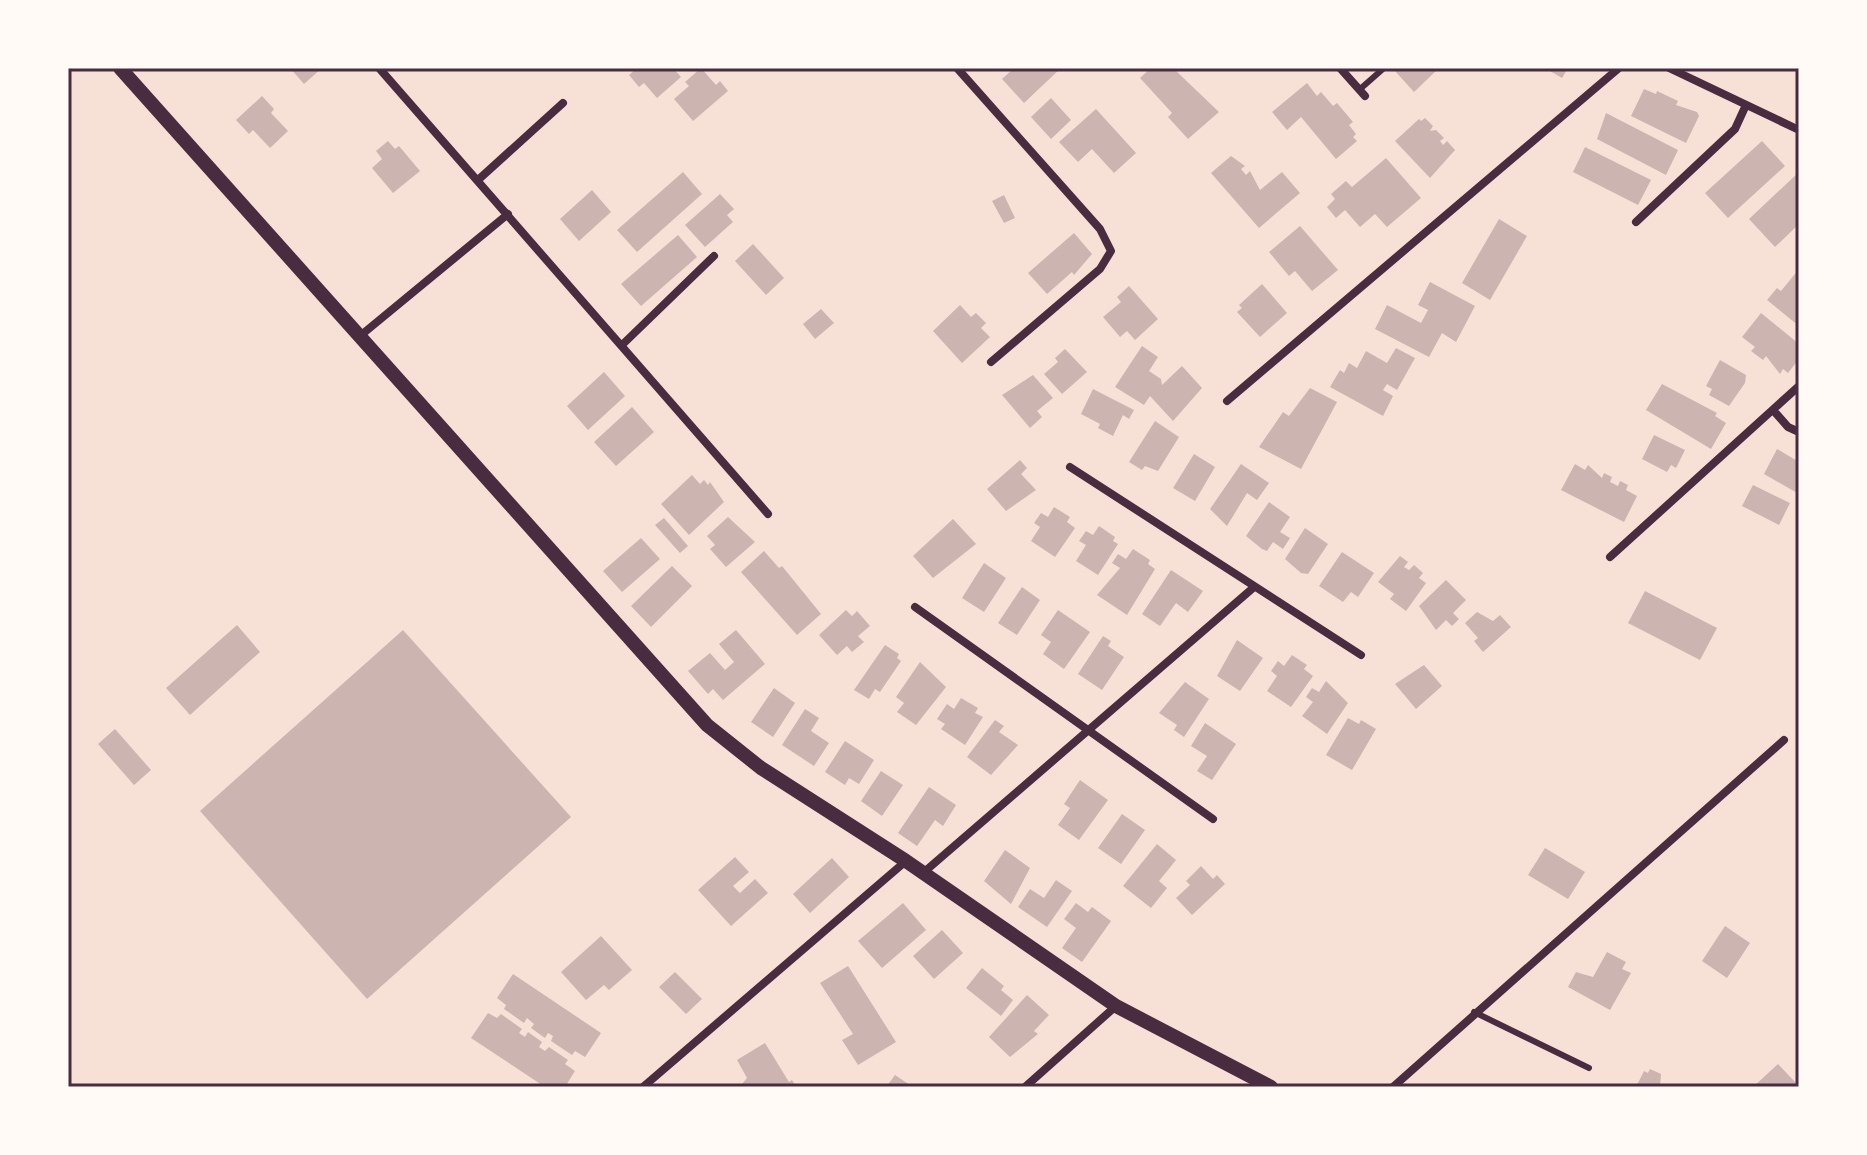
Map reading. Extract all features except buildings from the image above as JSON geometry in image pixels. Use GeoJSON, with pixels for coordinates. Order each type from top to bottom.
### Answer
{"type":"FeatureCollection","features":[{"type":"Feature","properties":{"kind":"street"},"geometry":{"type":"LineString","coordinates":[[120,68],[707,725],[761,768],[906,861],[1116,1006],[1271,1087]]}},
{"type":"Feature","properties":{"kind":"street"},"geometry":{"type":"LineString","coordinates":[[379,68],[768,514]]}},
{"type":"Feature","properties":{"kind":"street"},"geometry":{"type":"LineString","coordinates":[[957,68],[1100,229],[1111,251],[1100,269],[991,362]]}},
{"type":"Feature","properties":{"kind":"street"},"geometry":{"type":"LineString","coordinates":[[1340,68],[1362,93]]}},
{"type":"Feature","properties":{"kind":"street"},"geometry":{"type":"LineString","coordinates":[[1227,401],[1619,68]]}},
{"type":"Feature","properties":{"kind":"street"},"geometry":{"type":"LineString","coordinates":[[1669,68],[1799,130]]}},
{"type":"Feature","properties":{"kind":"street"},"geometry":{"type":"LineString","coordinates":[[478,180],[563,103]]}},
{"type":"Feature","properties":{"kind":"street"},"geometry":{"type":"LineString","coordinates":[[1636,222],[1735,129],[1746,105]]}},
{"type":"Feature","properties":{"kind":"street"},"geometry":{"type":"LineString","coordinates":[[360,336],[508,214]]}},
{"type":"Feature","properties":{"kind":"street"},"geometry":{"type":"LineString","coordinates":[[622,345],[714,256]]}},
{"type":"Feature","properties":{"kind":"street"},"geometry":{"type":"LineString","coordinates":[[1610,557],[1799,386]]}},
{"type":"Feature","properties":{"kind":"street"},"geometry":{"type":"LineString","coordinates":[[1773,410],[1788,427],[1799,432]]}},
{"type":"Feature","properties":{"kind":"street"},"geometry":{"type":"LineString","coordinates":[[1070,467],[1361,655]]}},
{"type":"Feature","properties":{"kind":"street"},"geometry":{"type":"LineString","coordinates":[[923,873],[1253,588]]}},
{"type":"Feature","properties":{"kind":"street"},"geometry":{"type":"LineString","coordinates":[[915,607],[1213,819]]}},
{"type":"Feature","properties":{"kind":"street"},"geometry":{"type":"LineString","coordinates":[[1393,1087],[1784,740]]}},
{"type":"Feature","properties":{"kind":"street"},"geometry":{"type":"LineString","coordinates":[[643,1087],[906,861]]}},
{"type":"Feature","properties":{"kind":"street"},"geometry":{"type":"LineString","coordinates":[[1025,1087],[1116,1006]]}},
{"type":"Feature","properties":{"kind":"lane"},"geometry":{"type":"LineString","coordinates":[[1362,93],[1384,68]]}},
{"type":"Feature","properties":{"kind":"lane"},"geometry":{"type":"LineString","coordinates":[[1474,1012],[1589,1068]]}}]}
